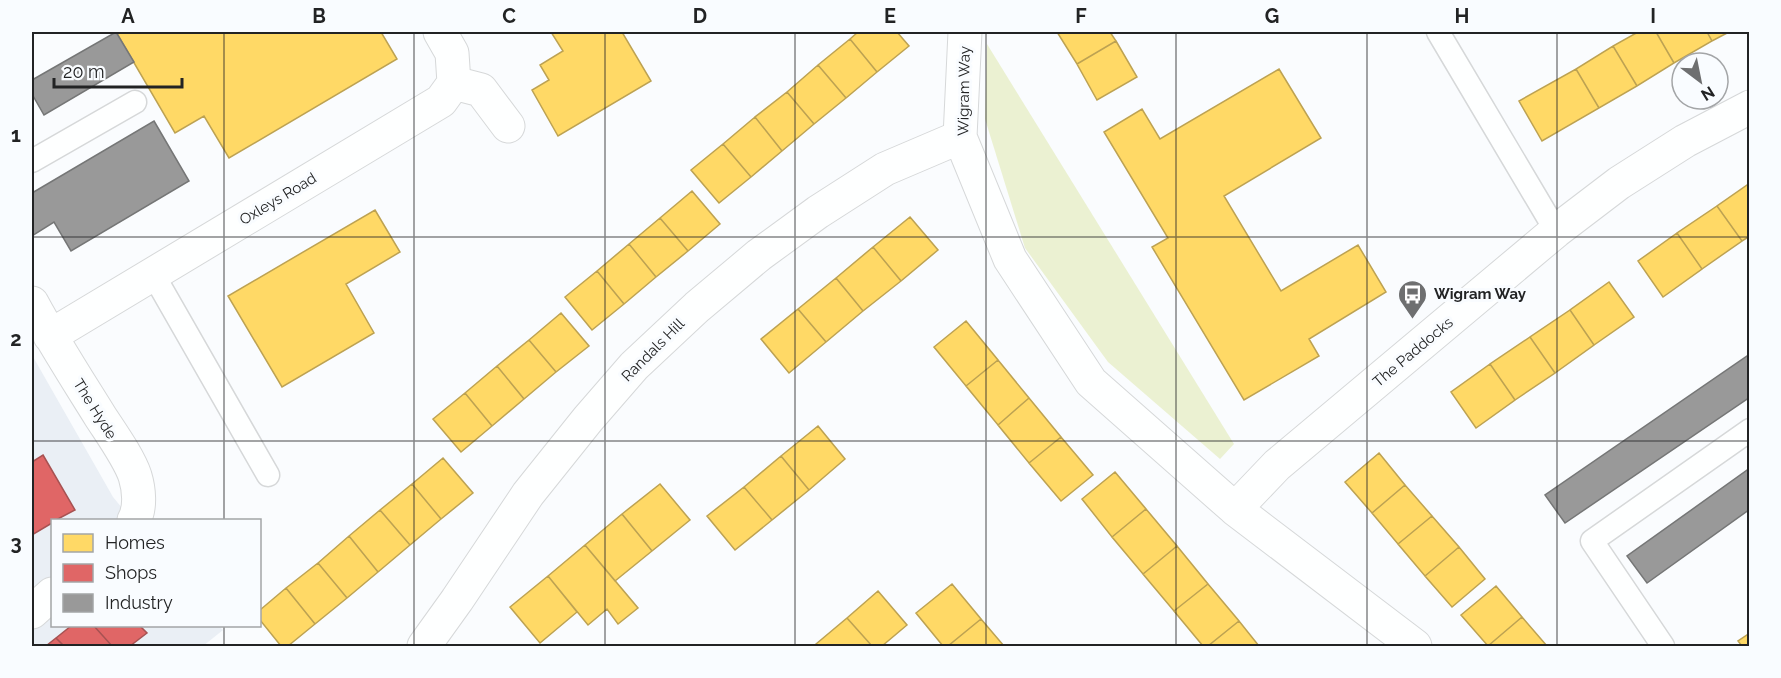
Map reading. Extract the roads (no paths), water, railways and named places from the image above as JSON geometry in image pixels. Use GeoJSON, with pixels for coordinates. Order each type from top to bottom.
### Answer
{"type":"FeatureCollection","features":[{"type":"Feature","properties":{"kind":"street"},"geometry":{"type":"LineString","coordinates":[[440,32],[453,53],[454,83],[482,90],[508,126]]}},
{"type":"Feature","properties":{"kind":"street","name":"Wigram Way"},"geometry":{"type":"LineString","coordinates":[[965,32],[960,137],[1010,259],[1091,382],[1235,509],[1414,646]]}},
{"type":"Feature","properties":{"kind":"street","name":"Oxleys Road"},"geometry":{"type":"LineString","coordinates":[[50,336],[441,101],[454,83]]}},
{"type":"Feature","properties":{"kind":"street","name":"The Paddocks"},"geometry":{"type":"LineString","coordinates":[[1235,509],[1278,465],[1556,231],[1619,183],[1685,141],[1749,107]]}},
{"type":"Feature","properties":{"kind":"street","name":"Randals Hill"},"geometry":{"type":"LineString","coordinates":[[424,646],[528,494],[588,419],[642,359],[697,307],[759,255],[818,212],[885,170],[960,137]]}},
{"type":"Feature","properties":{"kind":"street","name":"The Hyde"},"geometry":{"type":"LineString","coordinates":[[32,303],[135,476],[138,496],[134,519]]}},
{"type":"Feature","properties":{"kind":"street"},"geometry":{"type":"LineString","coordinates":[[32,612],[51,595]]}},
{"type":"Feature","properties":{"kind":"lane"},"geometry":{"type":"LineString","coordinates":[[1438,32],[1556,231]]}},
{"type":"Feature","properties":{"kind":"lane"},"geometry":{"type":"LineString","coordinates":[[32,161],[135,102]]}},
{"type":"Feature","properties":{"kind":"lane"},"geometry":{"type":"LineString","coordinates":[[153,274],[268,475]]}},
{"type":"Feature","properties":{"kind":"lane"},"geometry":{"type":"LineString","coordinates":[[1663,646],[1592,541],[1749,430]]}},
{"type":"Feature","properties":{"kind":"place","name":"Wigram Way"},"geometry":{"type":"Point","coordinates":[1413,320]}}]}
